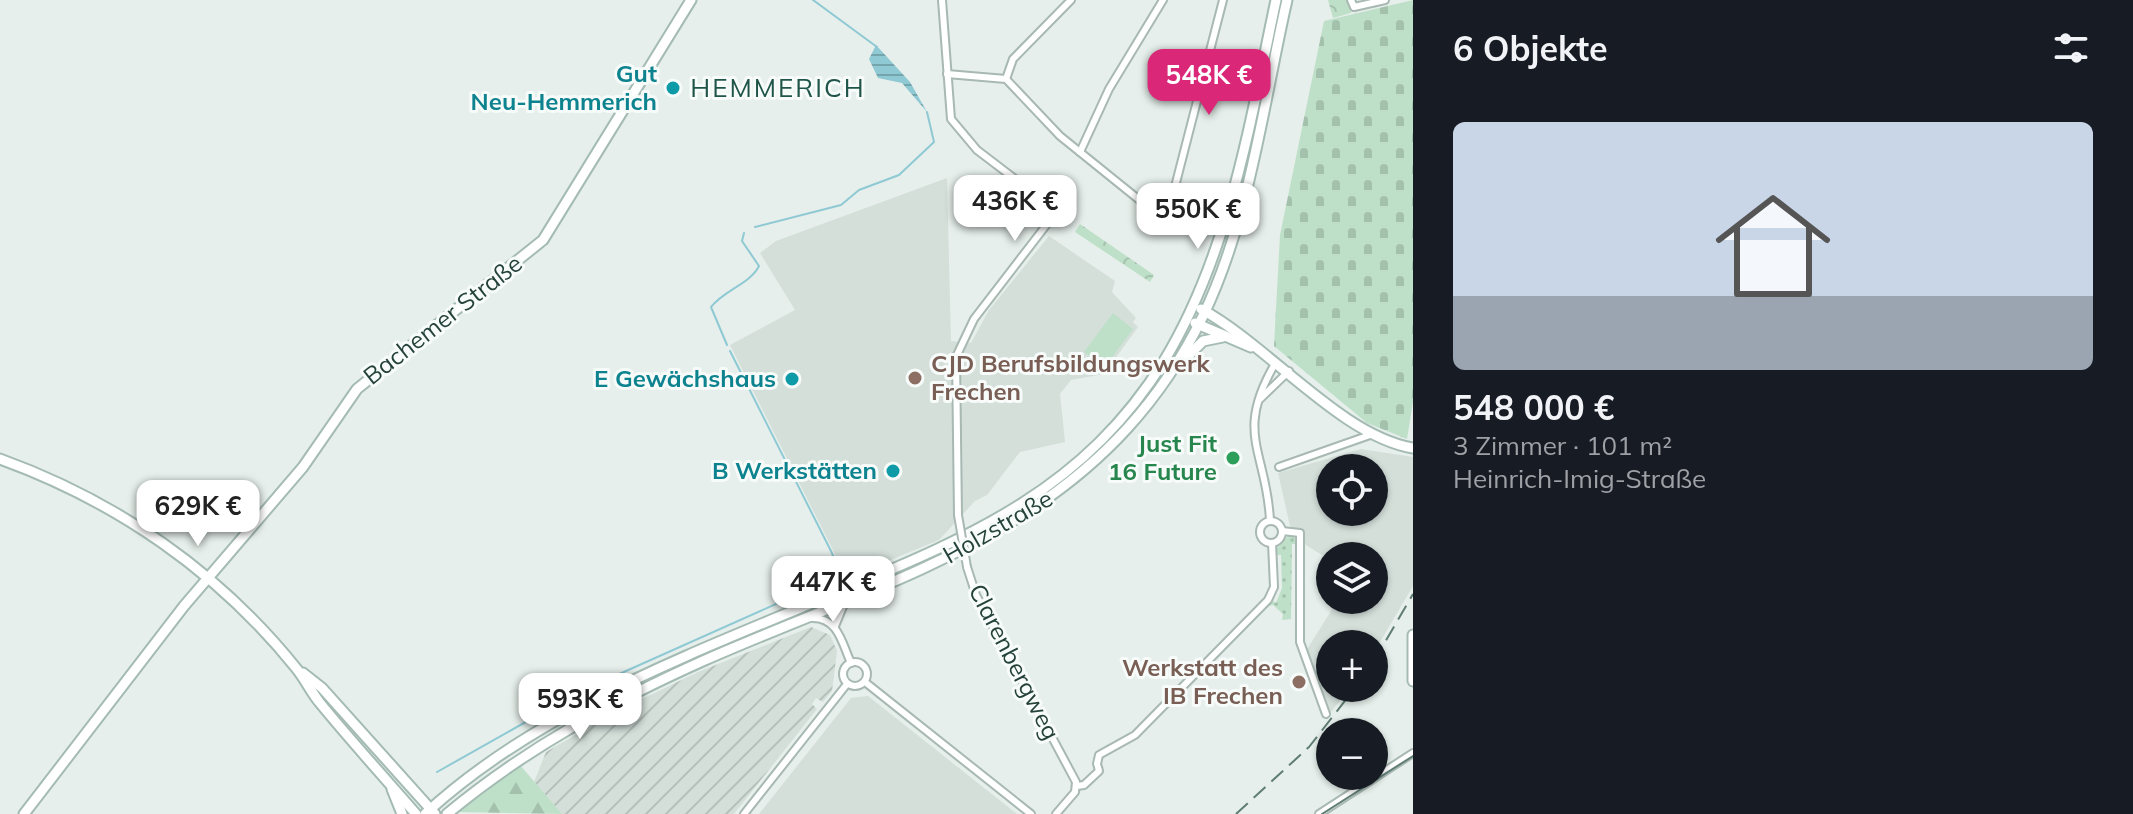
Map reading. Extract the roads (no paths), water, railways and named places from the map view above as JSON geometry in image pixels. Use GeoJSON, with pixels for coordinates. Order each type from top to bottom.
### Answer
{"type":"FeatureCollection","features":[{"type":"Feature","properties":{"kind":"main road","name":"Bachemer Straße"},"geometry":{"type":"LineString","coordinates":[[24,814],[208,577],[296,475],[357,389],[543,240],[691,0]]}},
{"type":"Feature","properties":{"kind":"main road","name":"Holzstraße"},"geometry":{"type":"LineString","coordinates":[[431,812],[524,740],[604,695],[924,556],[1018,509],[1094,448],[1139,399],[1193,305],[1233,193],[1276,0]]}},
{"type":"Feature","properties":{"kind":"main road","name":"Holzstraße"},"geometry":{"type":"LineString","coordinates":[[1175,369],[1205,312],[1228,252],[1243,199],[1287,0]]}},
{"type":"Feature","properties":{"kind":"main road"},"geometry":{"type":"LineString","coordinates":[[1193,305],[1262,351],[1370,435],[1413,448]]}},
{"type":"Feature","properties":{"kind":"main road"},"geometry":{"type":"LineString","coordinates":[[1187,319],[1262,351]]}},
{"type":"Feature","properties":{"kind":"main road","name":"Holzstraße"},"geometry":{"type":"LineString","coordinates":[[447,814],[520,759],[608,707],[989,538],[1060,492],[1101,456],[1203,341],[1227,338]]}},
{"type":"Feature","properties":{"kind":"main road"},"geometry":{"type":"LineString","coordinates":[[0,459],[67,487],[133,521],[208,577],[297,669],[322,688],[431,812]]}},
{"type":"Feature","properties":{"kind":"main road"},"geometry":{"type":"LineString","coordinates":[[1413,635],[1413,681]]}},
{"type":"Feature","properties":{"kind":"main road"},"geometry":{"type":"LineString","coordinates":[[297,669],[319,701],[416,814]]}},
{"type":"Feature","properties":{"kind":"main road"},"geometry":{"type":"LineString","coordinates":[[391,786],[402,814]]}},
{"type":"Feature","properties":{"kind":"street","name":"Clarenbergweg"},"geometry":{"type":"LineString","coordinates":[[942,0],[951,119],[959,132],[1054,211],[1045,230],[974,319],[956,357],[958,515],[967,567],[976,595],[1077,786]]}},
{"type":"Feature","properties":{"kind":"street"},"geometry":{"type":"LineString","coordinates":[[1006,79],[1013,59],[1071,0]]}},
{"type":"Feature","properties":{"kind":"street"},"geometry":{"type":"LineString","coordinates":[[1080,152],[1109,89],[1163,0]]}},
{"type":"Feature","properties":{"kind":"street"},"geometry":{"type":"LineString","coordinates":[[1353,4],[1385,0]]}},
{"type":"Feature","properties":{"kind":"street"},"geometry":{"type":"LineString","coordinates":[[947,74],[1006,79],[1060,136],[1158,215],[1165,216],[1221,1]]}},
{"type":"Feature","properties":{"kind":"street"},"geometry":{"type":"LineString","coordinates":[[1270,521],[1253,435],[1260,389],[1276,362]]}},
{"type":"Feature","properties":{"kind":"street"},"geometry":{"type":"LineString","coordinates":[[1260,399],[1289,371]]}},
{"type":"Feature","properties":{"kind":"street"},"geometry":{"type":"LineString","coordinates":[[1279,467],[1370,435]]}},
{"type":"Feature","properties":{"kind":"street"},"geometry":{"type":"LineString","coordinates":[[1270,521],[1277,522],[1282,531],[1280,538],[1272,543],[1264,540],[1260,533],[1264,523],[1270,521]]}},
{"type":"Feature","properties":{"kind":"street"},"geometry":{"type":"LineString","coordinates":[[1282,531],[1300,533],[1300,642],[1326,714]]}},
{"type":"Feature","properties":{"kind":"street"},"geometry":{"type":"LineString","coordinates":[[1056,814],[1077,786],[1084,785],[1099,771],[1099,755],[1135,735],[1270,597],[1274,587],[1272,543]]}},
{"type":"Feature","properties":{"kind":"street"},"geometry":{"type":"LineString","coordinates":[[835,626],[839,610],[847,600]]}},
{"type":"Feature","properties":{"kind":"street"},"geometry":{"type":"LineString","coordinates":[[807,618],[822,618],[835,626],[851,663]]}},
{"type":"Feature","properties":{"kind":"street"},"geometry":{"type":"LineString","coordinates":[[851,663],[864,666],[867,674],[865,682]]}},
{"type":"Feature","properties":{"kind":"street"},"geometry":{"type":"LineString","coordinates":[[851,663],[843,674],[847,684],[854,687],[865,682]]}},
{"type":"Feature","properties":{"kind":"street"},"geometry":{"type":"LineString","coordinates":[[865,682],[1031,814]]}},
{"type":"Feature","properties":{"kind":"street"},"geometry":{"type":"LineString","coordinates":[[744,814],[847,684]]}},
{"type":"Feature","properties":{"kind":"street"},"geometry":{"type":"LineString","coordinates":[[1388,769],[1413,753]]}},
{"type":"Feature","properties":{"kind":"street"},"geometry":{"type":"LineString","coordinates":[[1319,814],[1355,790]]}},
{"type":"Feature","properties":{"kind":"water"},"geometry":{"type":"Polygon","coordinates":[[[876,45],[910,82],[927,112],[902,83],[878,78],[869,59],[876,45]]]}},
{"type":"Feature","properties":{"kind":"waterway"},"geometry":{"type":"LineString","coordinates":[[813,0],[877,47]]}},
{"type":"Feature","properties":{"kind":"waterway"},"geometry":{"type":"LineString","coordinates":[[755,227],[841,205],[859,190],[899,175],[934,142],[927,112]]}},
{"type":"Feature","properties":{"kind":"waterway"},"geometry":{"type":"LineString","coordinates":[[727,345],[711,307],[750,278],[759,266],[742,241],[744,233]]}},
{"type":"Feature","properties":{"kind":"waterway"},"geometry":{"type":"LineString","coordinates":[[437,772],[579,692],[832,579],[837,565],[831,551],[730,351]]}},
{"type":"Feature","properties":{"kind":"tram line"},"geometry":{"type":"LineString","coordinates":[[1322,814],[1413,756]]}},
{"type":"Feature","properties":{"kind":"railway"},"geometry":{"type":"LineString","coordinates":[[1388,637],[1413,594]]}},
{"type":"Feature","properties":{"kind":"railway"},"geometry":{"type":"LineString","coordinates":[[1236,814],[1309,747],[1344,702]]}},
{"type":"Feature","properties":{"kind":"place","name":"Gut Neu-Hemmerich"},"geometry":{"type":"Point","coordinates":[673,88]}},
{"type":"Feature","properties":{"kind":"place","name":"CJD Berufsbildungswerk Frechen"},"geometry":{"type":"Point","coordinates":[915,378]}},
{"type":"Feature","properties":{"kind":"place","name":"E Gewächshaus"},"geometry":{"type":"Point","coordinates":[792,379]}},
{"type":"Feature","properties":{"kind":"place","name":"Just Fit 16 Future"},"geometry":{"type":"Point","coordinates":[1233,458]}},
{"type":"Feature","properties":{"kind":"place","name":"B Werkstätten"},"geometry":{"type":"Point","coordinates":[893,471]}},
{"type":"Feature","properties":{"kind":"place","name":"Werkstatt des IB Frechen"},"geometry":{"type":"Point","coordinates":[1299,682]}},
{"type":"Feature","properties":{"kind":"district","name":"HEMMERICH"},"geometry":{"type":"Point","coordinates":[778,88]}}]}
